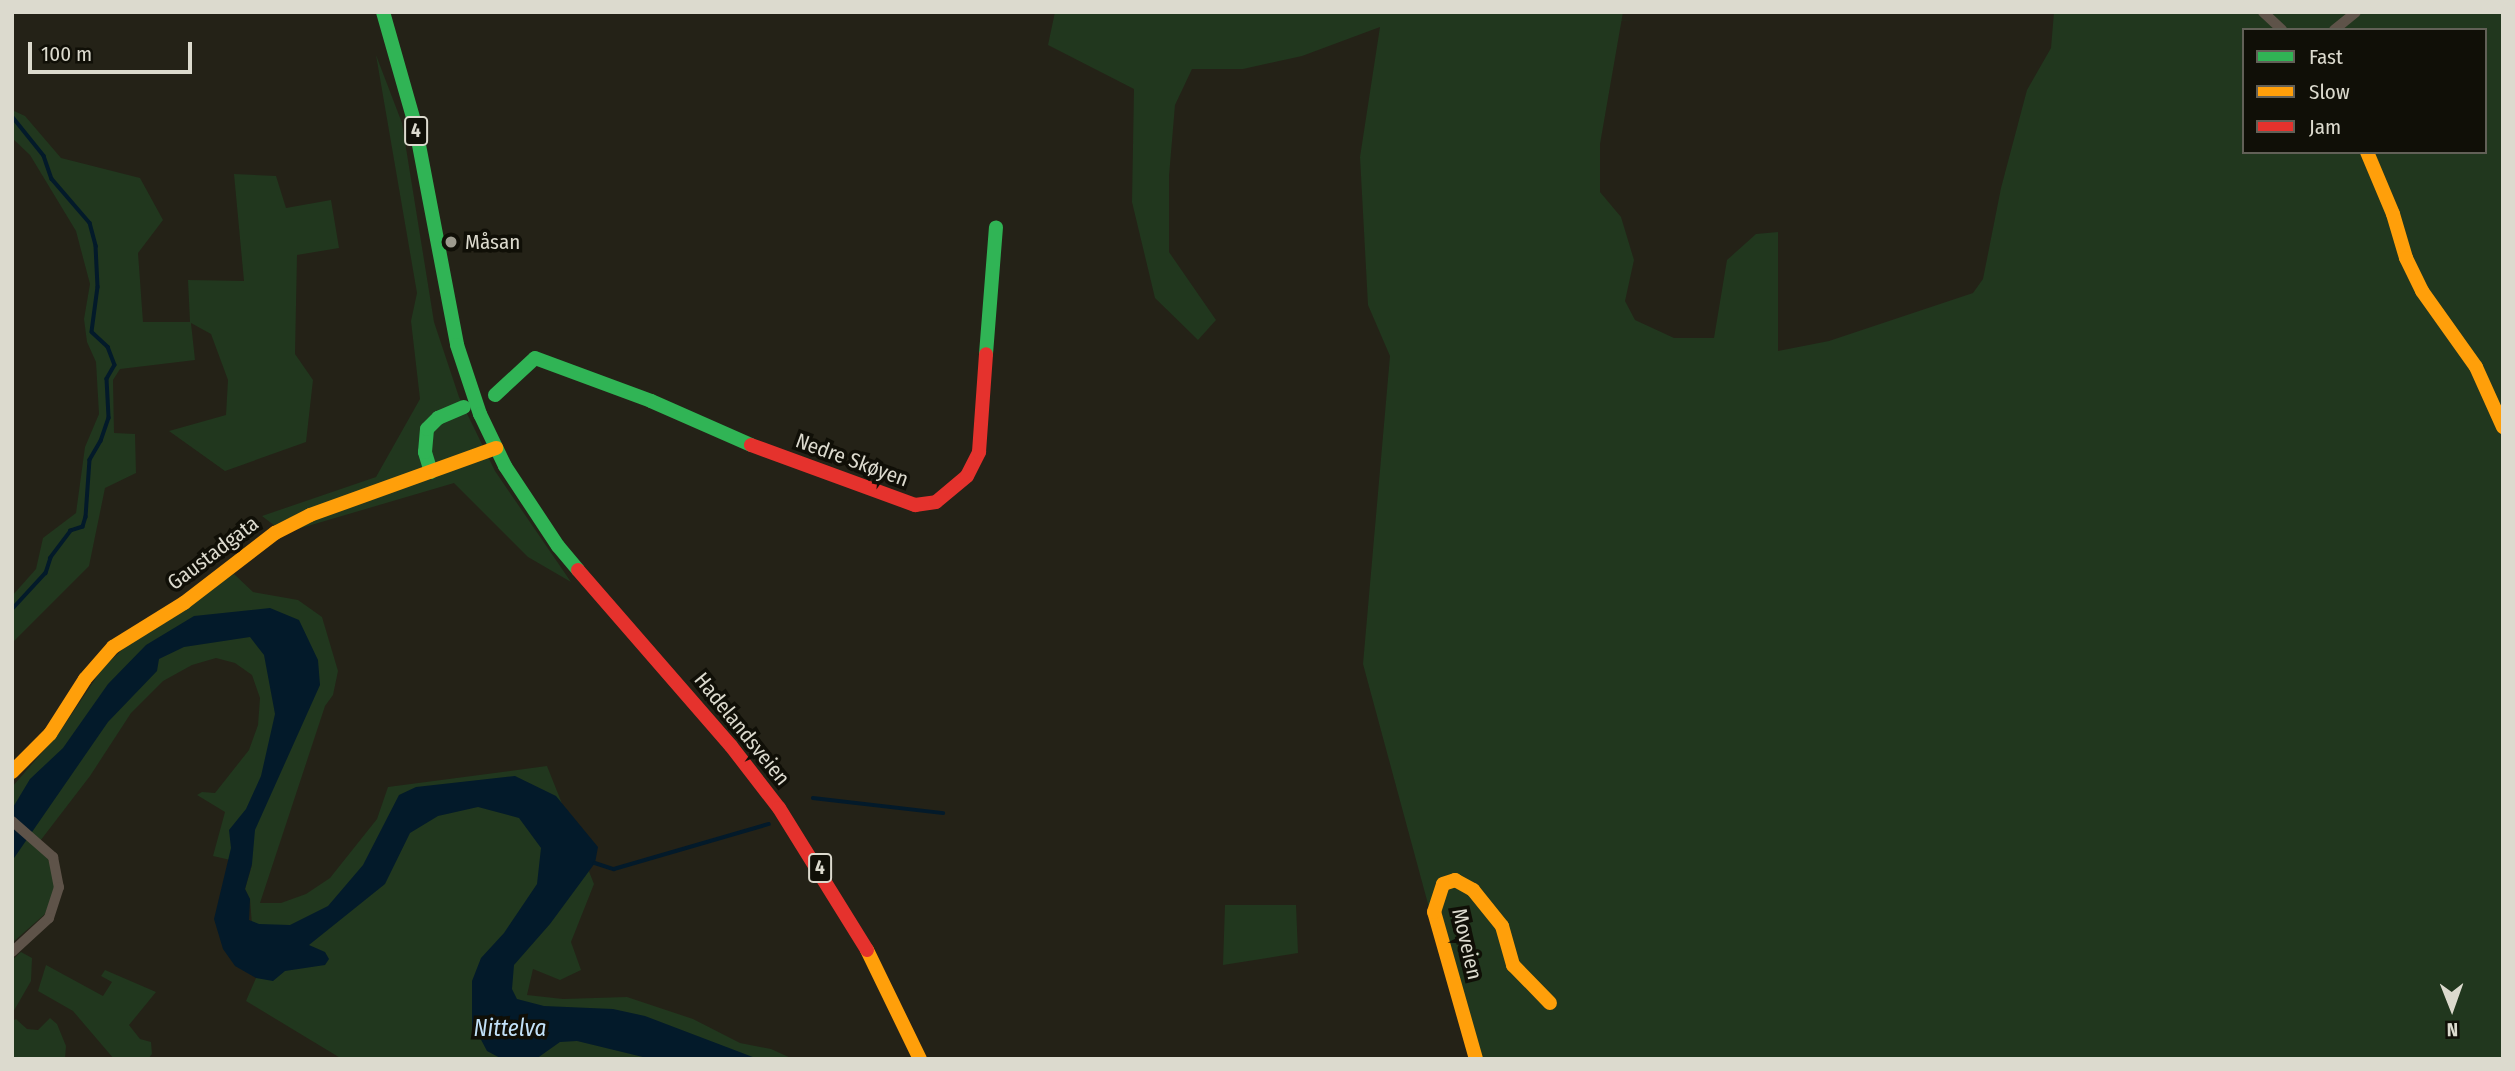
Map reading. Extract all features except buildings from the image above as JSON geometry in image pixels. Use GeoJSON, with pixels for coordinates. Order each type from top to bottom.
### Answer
{"type":"FeatureCollection","features":[{"type":"Feature","properties":{"kind":"main road","name":"4"},"geometry":{"type":"LineString","coordinates":[[383,12],[415,124],[459,354],[476,405],[496,448]]}},
{"type":"Feature","properties":{"kind":"main road"},"geometry":{"type":"LineString","coordinates":[[2368,154],[2393,214],[2406,258],[2422,291],[2476,367],[2503,427]]}},
{"type":"Feature","properties":{"kind":"main road","name":"Nedre Skøyen"},"geometry":{"type":"LineString","coordinates":[[495,395],[536,358],[651,401],[707,428],[820,473],[915,505],[936,502],[967,476],[979,452],[996,227]]}},
{"type":"Feature","properties":{"kind":"main road"},"geometry":{"type":"LineString","coordinates":[[431,472],[425,452],[428,429],[438,418],[464,407]]}},
{"type":"Feature","properties":{"kind":"main road","name":"Gaustadgata"},"geometry":{"type":"LineString","coordinates":[[12,772],[50,734],[98,662],[129,635],[184,603],[256,546],[293,523],[496,448]]}},
{"type":"Feature","properties":{"kind":"main road","name":"Hadelandsveien"},"geometry":{"type":"LineString","coordinates":[[496,448],[526,501],[558,546],[731,746],[795,830],[857,930],[920,1059]]}},
{"type":"Feature","properties":{"kind":"main road","name":"Moveien"},"geometry":{"type":"LineString","coordinates":[[1476,1059],[1434,912],[1443,884],[1455,880],[1473,890],[1502,926],[1513,965],[1550,1003]]}},
{"type":"Feature","properties":{"kind":"street"},"geometry":{"type":"LineString","coordinates":[[2263,12],[2280,28]]}},
{"type":"Feature","properties":{"kind":"street"},"geometry":{"type":"LineString","coordinates":[[2336,28],[2356,12]]}},
{"type":"Feature","properties":{"kind":"street"},"geometry":{"type":"LineString","coordinates":[[12,821],[39,842],[57,865],[59,887],[49,918],[12,952]]}},
{"type":"Feature","properties":{"kind":"green space"},"geometry":{"type":"Polygon","coordinates":[[[1055,12],[1623,12],[1600,144],[1600,192],[1621,217],[1634,260],[1625,301],[1635,320],[1674,338],[1714,338],[1727,260],[1756,234],[1778,232],[1778,351],[1829,341],[1973,293],[1983,279],[2001,188],[2027,90],[2051,48],[2054,12],[2503,12],[2503,1059],[1470,1059],[1363,664],[1390,356],[1368,305],[1360,157],[1380,27],[1302,56],[1243,69],[1192,69],[1175,105],[1169,176],[1169,252],[1216,320],[1198,340],[1155,298],[1132,202],[1134,89],[1048,45],[1055,12]]]}},
{"type":"Feature","properties":{"kind":"green space"},"geometry":{"type":"Polygon","coordinates":[[[376,55],[402,123],[434,322],[459,397],[495,471],[571,582],[528,557],[454,483],[284,533],[262,516],[376,477],[420,399],[411,321],[417,293],[376,55]]]}},
{"type":"Feature","properties":{"kind":"green space"},"geometry":{"type":"Polygon","coordinates":[[[12,110],[25,116],[61,158],[140,178],[163,220],[138,253],[143,322],[190,322],[188,280],[244,281],[234,174],[276,176],[286,208],[331,200],[339,248],[297,255],[295,354],[313,380],[306,442],[225,471],[169,431],[226,415],[228,380],[211,334],[191,323],[195,360],[120,369],[113,380],[114,433],[135,434],[136,473],[105,488],[89,566],[12,643],[12,596],[36,569],[43,538],[76,513],[85,447],[99,414],[96,362],[87,342],[84,319],[90,284],[76,231],[30,155],[12,138],[12,110]]]}},
{"type":"Feature","properties":{"kind":"green space"},"geometry":{"type":"Polygon","coordinates":[[[234,574],[253,592],[298,600],[322,617],[338,671],[333,695],[325,706],[260,903],[281,903],[306,894],[330,878],[377,819],[388,787],[547,766],[594,884],[571,942],[581,970],[560,980],[533,969],[527,995],[563,999],[627,997],[693,1019],[740,1043],[771,1049],[793,1059],[342,1059],[246,1001],[256,978],[250,899],[245,889],[252,865],[213,856],[225,812],[197,795],[202,792],[215,793],[249,750],[258,725],[260,698],[252,675],[235,663],[216,658],[192,665],[163,681],[131,713],[90,776],[37,845],[45,853],[54,872],[54,891],[45,914],[12,943],[12,787],[59,733],[102,669],[132,640],[234,574]]]}},
{"type":"Feature","properties":{"kind":"green space"},"geometry":{"type":"Polygon","coordinates":[[[1225,905],[1296,905],[1298,953],[1223,965],[1225,905]]]}},
{"type":"Feature","properties":{"kind":"green space"},"geometry":{"type":"Polygon","coordinates":[[[21,952],[32,958],[31,981],[12,1014],[12,960],[21,952]]]}},
{"type":"Feature","properties":{"kind":"green space"},"geometry":{"type":"Polygon","coordinates":[[[46,965],[103,996],[112,982],[101,976],[105,970],[156,992],[129,1025],[140,1039],[151,1042],[152,1054],[148,1059],[114,1059],[73,1011],[38,991],[46,965]]]}},
{"type":"Feature","properties":{"kind":"green space"},"geometry":{"type":"Polygon","coordinates":[[[50,1018],[57,1024],[66,1046],[65,1059],[12,1059],[12,1021],[16,1019],[27,1029],[38,1030],[50,1018]]]}},
{"type":"Feature","properties":{"kind":"water","name":"Nittelva"},"geometry":{"type":"Polygon","coordinates":[[[270,608],[299,620],[318,660],[320,685],[255,830],[252,864],[245,889],[250,899],[249,920],[259,924],[290,925],[328,906],[363,865],[399,795],[416,787],[515,776],[556,796],[598,847],[595,863],[550,924],[514,965],[512,989],[517,999],[544,1006],[613,1009],[645,1016],[758,1059],[651,1059],[577,1041],[560,1042],[536,1059],[502,1059],[487,1051],[478,1034],[472,1030],[472,981],[481,958],[504,933],[537,884],[541,848],[519,818],[478,807],[438,816],[410,833],[385,884],[309,945],[325,952],[329,959],[325,965],[285,971],[273,981],[256,978],[235,966],[223,949],[214,919],[231,848],[229,830],[246,809],[261,776],[275,714],[264,655],[250,637],[184,647],[159,659],[157,671],[108,722],[12,861],[12,809],[30,779],[63,748],[108,684],[146,645],[194,616],[270,608]]]}},
{"type":"Feature","properties":{"kind":"waterway"},"geometry":{"type":"LineString","coordinates":[[12,116],[44,156],[52,179],[90,223],[96,246],[98,287],[92,332],[108,347],[115,365],[107,379],[109,418],[101,441],[90,460],[83,527],[71,531],[51,558],[46,573],[12,610]]}},
{"type":"Feature","properties":{"kind":"waterway"},"geometry":{"type":"LineString","coordinates":[[813,798],[943,813]]}},
{"type":"Feature","properties":{"kind":"waterway"},"geometry":{"type":"LineString","coordinates":[[595,863],[614,869],[769,824]]}},
{"type":"Feature","properties":{"kind":"traffic: fast"},"geometry":{"type":"LineString","coordinates":[[383,12],[415,124],[457,345],[480,414],[505,466],[558,546],[578,570]]}},
{"type":"Feature","properties":{"kind":"traffic: fast"},"geometry":{"type":"LineString","coordinates":[[986,354],[996,227]]}},
{"type":"Feature","properties":{"kind":"traffic: fast"},"geometry":{"type":"LineString","coordinates":[[495,395],[535,358],[651,401],[751,445]]}},
{"type":"Feature","properties":{"kind":"traffic: fast"},"geometry":{"type":"LineString","coordinates":[[431,472],[425,452],[427,429],[438,418],[464,407]]}},
{"type":"Feature","properties":{"kind":"traffic: slow"},"geometry":{"type":"LineString","coordinates":[[2368,154],[2393,214],[2406,258],[2422,291],[2476,367],[2503,427]]}},
{"type":"Feature","properties":{"kind":"traffic: slow"},"geometry":{"type":"LineString","coordinates":[[12,772],[50,734],[85,679],[113,647],[184,603],[275,533],[310,515],[496,448]]}},
{"type":"Feature","properties":{"kind":"traffic: slow"},"geometry":{"type":"LineString","coordinates":[[1476,1059],[1434,912],[1443,884],[1455,880],[1473,890],[1502,926],[1513,965],[1550,1003]]}},
{"type":"Feature","properties":{"kind":"traffic: slow"},"geometry":{"type":"LineString","coordinates":[[867,950],[920,1059]]}},
{"type":"Feature","properties":{"kind":"traffic: jam"},"geometry":{"type":"LineString","coordinates":[[751,445],[915,505],[936,502],[967,476],[979,452],[986,354]]}},
{"type":"Feature","properties":{"kind":"traffic: jam"},"geometry":{"type":"LineString","coordinates":[[578,570],[731,746],[779,808],[867,950]]}},
{"type":"Feature","properties":{"kind":"place","name":"Måsan"},"geometry":{"type":"Point","coordinates":[451,242]}}]}
